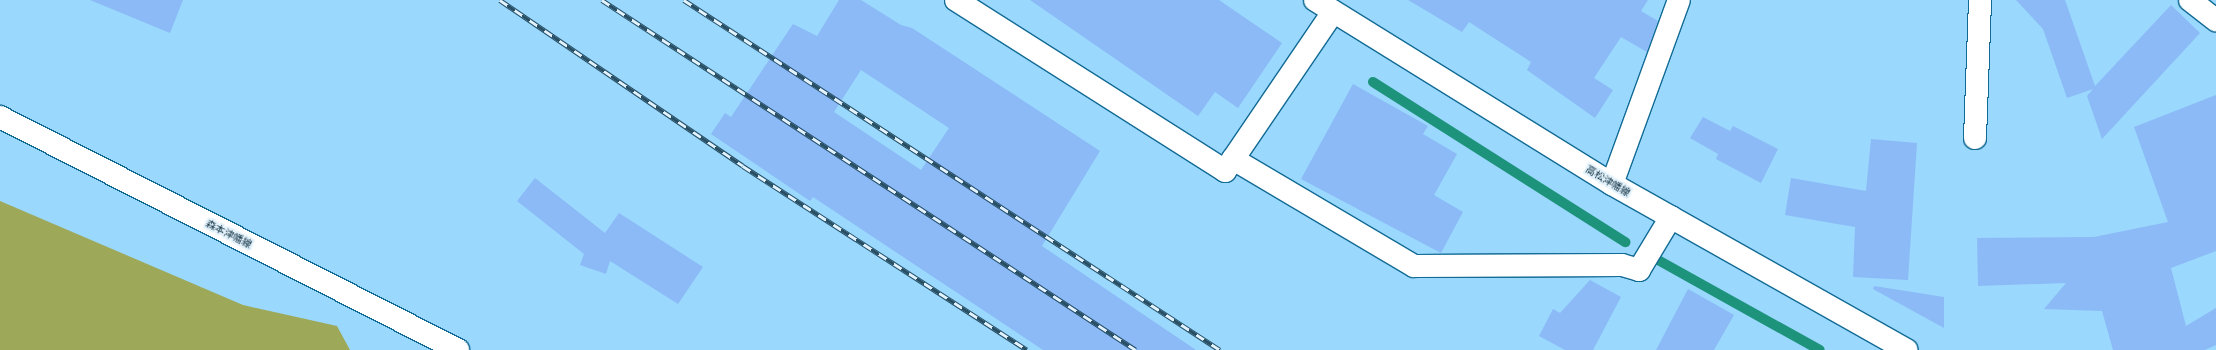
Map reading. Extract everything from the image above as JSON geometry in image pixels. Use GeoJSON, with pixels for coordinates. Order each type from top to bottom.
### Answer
{"type":"FeatureCollection","features":[{"type":"Feature","properties":{"kind":"main road"},"geometry":{"type":"LineString","coordinates":[[956,0],[1225,171],[1333,12]]}},
{"type":"Feature","properties":{"kind":"main road","name":"高松津幡線"},"geometry":{"type":"LineString","coordinates":[[1315,0],[1612,184],[1907,350]]}},
{"type":"Feature","properties":{"kind":"main road"},"geometry":{"type":"LineString","coordinates":[[1612,184],[1679,0]]}},
{"type":"Feature","properties":{"kind":"main road"},"geometry":{"type":"LineString","coordinates":[[1974,138],[1980,0]]}},
{"type":"Feature","properties":{"kind":"main road"},"geometry":{"type":"LineString","coordinates":[[2190,0],[2216,20]]}},
{"type":"Feature","properties":{"kind":"main road","name":"森本津幡線"},"geometry":{"type":"LineString","coordinates":[[0,117],[458,350]]}},
{"type":"Feature","properties":{"kind":"main road"},"geometry":{"type":"LineString","coordinates":[[1233,159],[1414,266],[1622,265],[1639,270],[1672,217]]}},
{"type":"Feature","properties":{"kind":"green space"},"geometry":{"type":"Polygon","coordinates":[[[0,201],[243,305],[337,326],[350,350],[0,350],[0,201]]]}},
{"type":"Feature","properties":{"kind":"building"},"geometry":{"type":"Polygon","coordinates":[[[90,0],[183,0],[170,33],[90,0]]]}},
{"type":"Feature","properties":{"kind":"building"},"geometry":{"type":"Polygon","coordinates":[[[839,0],[861,0],[901,25],[912,28],[1100,151],[1042,246],[1196,350],[1043,350],[813,197],[810,201],[711,134],[725,113],[731,117],[793,24],[817,36],[839,0]],[[861,70],[834,112],[921,170],[949,128],[861,70]]]}},
{"type":"Feature","properties":{"kind":"building"},"geometry":{"type":"Polygon","coordinates":[[[1030,0],[1219,0],[1282,43],[1238,108],[1215,92],[1198,116],[1030,0]]]}},
{"type":"Feature","properties":{"kind":"building"},"geometry":{"type":"Polygon","coordinates":[[[1408,0],[1648,0],[1641,11],[1658,21],[1647,52],[1621,37],[1594,78],[1613,90],[1595,118],[1527,70],[1531,62],[1469,22],[1462,32],[1408,0]]]}},
{"type":"Feature","properties":{"kind":"building"},"geometry":{"type":"Polygon","coordinates":[[[2016,0],[2065,0],[2095,86],[2171,5],[2200,33],[2102,139],[2087,96],[2093,89],[2067,98],[2043,29],[2016,0]]]}},
{"type":"Feature","properties":{"kind":"building"},"geometry":{"type":"Polygon","coordinates":[[[1353,84],[1428,126],[1423,134],[1457,154],[1434,195],[1463,212],[1441,253],[1301,179],[1353,84]]]}},
{"type":"Feature","properties":{"kind":"building"},"geometry":{"type":"Polygon","coordinates":[[[2216,95],[2216,251],[2171,268],[2186,326],[2216,308],[2216,345],[2205,350],[2113,350],[2102,311],[2044,309],[2066,283],[1978,286],[1977,238],[2094,237],[2168,222],[2134,127],[2216,95]]]}},
{"type":"Feature","properties":{"kind":"building"},"geometry":{"type":"Polygon","coordinates":[[[1703,117],[1730,131],[1733,126],[1778,149],[1761,183],[1716,159],[1718,154],[1690,138],[1703,117]]]}},
{"type":"Feature","properties":{"kind":"building"},"geometry":{"type":"Polygon","coordinates":[[[1871,139],[1917,143],[1908,280],[1853,277],[1855,227],[1785,215],[1791,178],[1866,191],[1871,139]]]}},
{"type":"Feature","properties":{"kind":"building"},"geometry":{"type":"Polygon","coordinates":[[[535,178],[605,233],[619,213],[703,267],[678,304],[610,261],[606,274],[580,265],[584,254],[517,201],[535,178]]]}},
{"type":"Feature","properties":{"kind":"building"},"geometry":{"type":"Polygon","coordinates":[[[1590,280],[1621,297],[1593,350],[1565,350],[1539,336],[1553,309],[1560,313],[1590,280]]]}},
{"type":"Feature","properties":{"kind":"building"},"geometry":{"type":"Polygon","coordinates":[[[1874,286],[1944,297],[1944,328],[1873,289],[1874,286]]]}},
{"type":"Feature","properties":{"kind":"building"},"geometry":{"type":"Polygon","coordinates":[[[1688,289],[1734,315],[1714,350],[1656,350],[1688,289]]]}},
{"type":"Feature","properties":{"kind":"waterway"},"geometry":{"type":"LineString","coordinates":[[1373,82],[1625,242]]}},
{"type":"Feature","properties":{"kind":"waterway"},"geometry":{"type":"LineString","coordinates":[[1658,260],[1820,350]]}},
{"type":"Feature","properties":{"kind":"railway"},"geometry":{"type":"LineString","coordinates":[[500,0],[743,166],[1027,350]]}},
{"type":"Feature","properties":{"kind":"railway"},"geometry":{"type":"LineString","coordinates":[[602,0],[1136,350]]}},
{"type":"Feature","properties":{"kind":"railway"},"geometry":{"type":"LineString","coordinates":[[684,0],[1220,350]]}}]}
